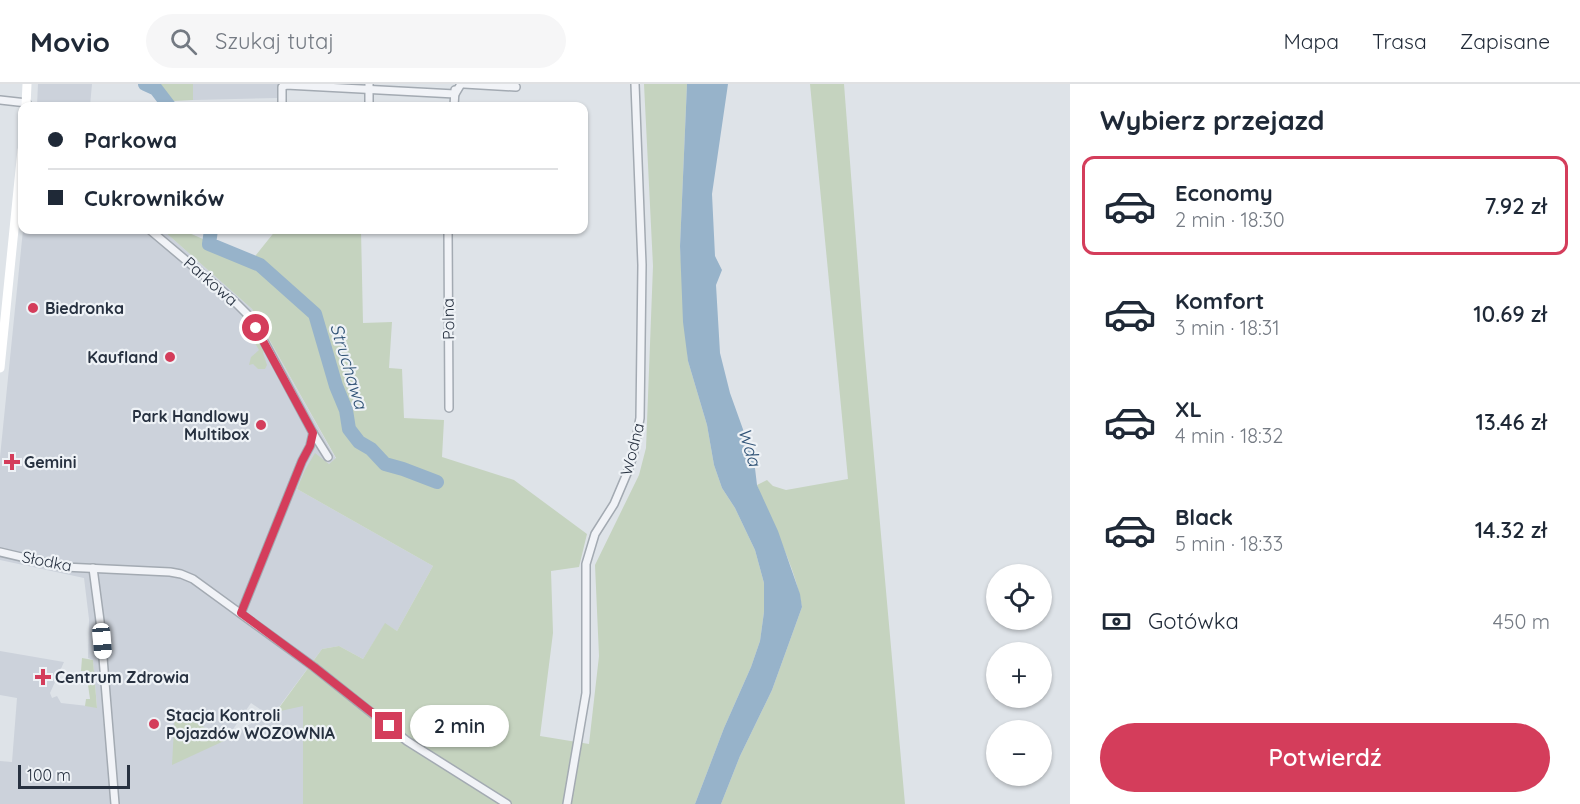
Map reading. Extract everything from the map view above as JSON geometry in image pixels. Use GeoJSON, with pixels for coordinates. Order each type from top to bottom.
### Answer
{"type":"FeatureCollection","features":[{"type":"Feature","properties":{"kind":"street"},"geometry":{"type":"LineString","coordinates":[[26,102],[27,84]]}},
{"type":"Feature","properties":{"kind":"street"},"geometry":{"type":"LineString","coordinates":[[454,102],[456,84]]}},
{"type":"Feature","properties":{"kind":"street"},"geometry":{"type":"LineString","coordinates":[[455,94],[462,84],[516,87]]}},
{"type":"Feature","properties":{"kind":"street","name":"Wodna"},"geometry":{"type":"LineString","coordinates":[[567,804],[586,693],[586,564],[595,534],[614,504],[628,471],[640,418],[642,265],[635,84]]}},
{"type":"Feature","properties":{"kind":"street"},"geometry":{"type":"LineString","coordinates":[[282,102],[282,87],[286,85],[369,86],[455,94]]}},
{"type":"Feature","properties":{"kind":"street"},"geometry":{"type":"LineString","coordinates":[[369,86],[369,102]]}},
{"type":"Feature","properties":{"kind":"street"},"geometry":{"type":"LineString","coordinates":[[0,100],[18,103]]}},
{"type":"Feature","properties":{"kind":"street"},"geometry":{"type":"LineString","coordinates":[[0,368],[18,188]]}},
{"type":"Feature","properties":{"kind":"street","name":"Parkowa"},"geometry":{"type":"LineString","coordinates":[[155,234],[252,319],[279,372],[328,457]]}},
{"type":"Feature","properties":{"kind":"street","name":"Polna"},"geometry":{"type":"LineString","coordinates":[[448,234],[449,408]]}},
{"type":"Feature","properties":{"kind":"street"},"geometry":{"type":"LineString","coordinates":[[241,613],[310,446],[313,433]]}},
{"type":"Feature","properties":{"kind":"street","name":"Słodka"},"geometry":{"type":"LineString","coordinates":[[0,552],[64,567],[181,574],[193,579],[314,667],[407,741],[507,804]]}},
{"type":"Feature","properties":{"kind":"street"},"geometry":{"type":"LineString","coordinates":[[93,568],[100,621],[115,804]]}},
{"type":"Feature","properties":{"kind":"shaded area"},"geometry":{"type":"Polygon","coordinates":[[[38,84],[92,84],[90,102],[37,102],[38,84]]]}},
{"type":"Feature","properties":{"kind":"shaded area"},"geometry":{"type":"Polygon","coordinates":[[[193,84],[278,84],[278,98],[193,100],[193,84]]]}},
{"type":"Feature","properties":{"kind":"shaded area"},"geometry":{"type":"Polygon","coordinates":[[[23,234],[167,234],[252,309],[336,459],[329,464],[315,454],[297,489],[433,566],[397,631],[385,624],[363,659],[339,646],[322,649],[276,711],[303,705],[303,804],[0,804],[0,761],[12,762],[17,698],[0,695],[0,651],[64,662],[50,693],[52,698],[57,696],[61,703],[97,707],[93,660],[88,658],[89,619],[84,578],[0,560],[0,457],[23,234]],[[251,703],[227,738],[267,714],[251,703]]]}},
{"type":"Feature","properties":{"kind":"green space"},"geometry":{"type":"Polygon","coordinates":[[[152,84],[193,84],[193,100],[173,101],[152,84]]]}},
{"type":"Feature","properties":{"kind":"green space"},"geometry":{"type":"Polygon","coordinates":[[[644,84],[687,84],[680,246],[688,361],[707,425],[714,465],[722,488],[735,508],[755,550],[764,583],[764,612],[760,641],[695,804],[303,804],[303,706],[276,712],[322,649],[339,646],[363,659],[385,623],[397,631],[433,566],[297,489],[315,453],[329,464],[336,458],[252,309],[167,234],[191,234],[252,260],[273,234],[361,234],[363,323],[392,322],[389,368],[402,369],[404,418],[444,420],[442,457],[514,480],[587,534],[579,567],[551,571],[553,633],[540,736],[589,744],[599,656],[595,565],[639,475],[646,448],[653,266],[644,84]]]}},
{"type":"Feature","properties":{"kind":"green space"},"geometry":{"type":"Polygon","coordinates":[[[810,84],[844,84],[864,344],[905,804],[721,804],[740,756],[772,690],[802,607],[789,560],[757,485],[767,480],[773,486],[786,490],[848,479],[810,84]]]}},
{"type":"Feature","properties":{"kind":"green space"},"geometry":{"type":"Polygon","coordinates":[[[242,314],[252,326],[264,351],[267,365],[265,369],[258,369],[253,364],[249,365],[251,357],[259,350],[248,331],[243,329],[242,314]]]}},
{"type":"Feature","properties":{"kind":"green space"},"geometry":{"type":"Polygon","coordinates":[[[82,658],[93,660],[97,708],[85,706],[86,699],[90,699],[86,671],[81,671],[82,658]]]}},
{"type":"Feature","properties":{"kind":"green space"},"geometry":{"type":"Polygon","coordinates":[[[175,710],[226,740],[172,765],[175,710]]]}},
{"type":"Feature","properties":{"kind":"water"},"geometry":{"type":"Polygon","coordinates":[[[687,84],[728,84],[712,194],[715,256],[722,270],[716,285],[720,353],[730,393],[754,460],[757,485],[778,531],[800,594],[802,607],[772,690],[740,756],[721,804],[695,804],[760,641],[764,612],[764,583],[755,550],[735,508],[722,488],[714,465],[707,425],[688,361],[683,322],[680,246],[687,84]]]}},
{"type":"Feature","properties":{"kind":"waterway","name":"Struchawa"},"geometry":{"type":"LineString","coordinates":[[145,84],[156,89],[166,102]]}},
{"type":"Feature","properties":{"kind":"waterway","name":"Struchawa"},"geometry":{"type":"LineString","coordinates":[[210,234],[209,244],[260,265],[315,314],[336,386],[346,410],[349,429],[359,442],[371,449],[385,464],[437,482]]}},
{"type":"Feature","properties":{"kind":"place","name":"Biedronka"},"geometry":{"type":"Point","coordinates":[33,308]}},
{"type":"Feature","properties":{"kind":"place","name":"Kaufland"},"geometry":{"type":"Point","coordinates":[170,357]}},
{"type":"Feature","properties":{"kind":"place","name":"Park Handlowy Multibox"},"geometry":{"type":"Point","coordinates":[261,425]}},
{"type":"Feature","properties":{"kind":"place","name":"Gemini"},"geometry":{"type":"Point","coordinates":[12,462]}},
{"type":"Feature","properties":{"kind":"place","name":"Centrum Zdrowia"},"geometry":{"type":"Point","coordinates":[43,677]}},
{"type":"Feature","properties":{"kind":"place","name":"Stacja Kontroli Pojazdów WOZOWNIA"},"geometry":{"type":"Point","coordinates":[154,724]}},
{"type":"Feature","properties":{"kind":"route"},"geometry":{"type":"LineString","coordinates":[[256,328],[306,419],[313,433],[313,439],[241,613],[389,726]]}},
{"type":"Feature","properties":{"kind":"water label","name":"Wda"},"geometry":{"type":"Point","coordinates":[750,447]}}]}
